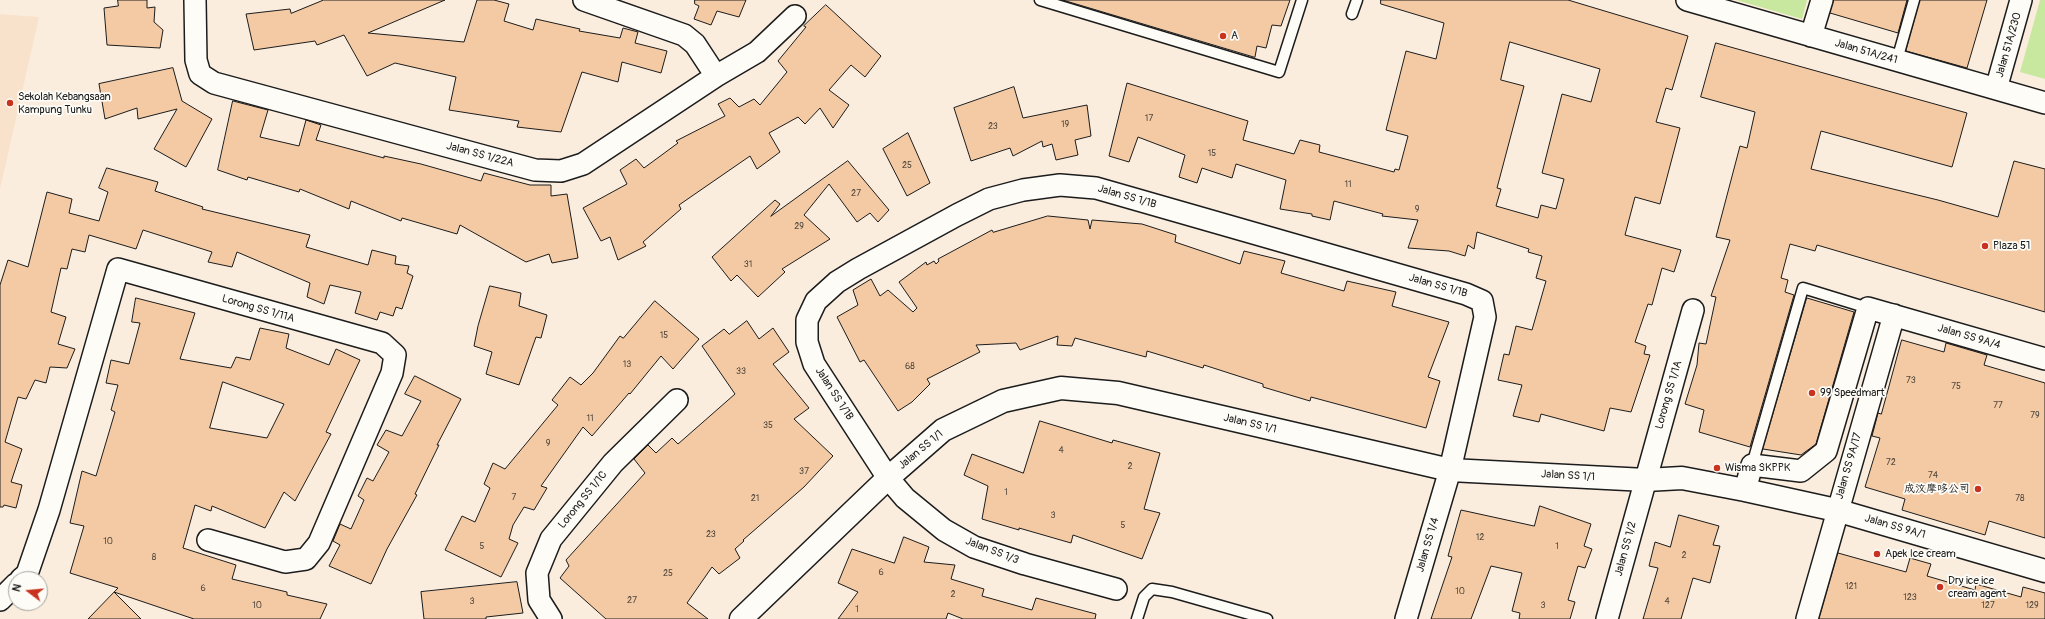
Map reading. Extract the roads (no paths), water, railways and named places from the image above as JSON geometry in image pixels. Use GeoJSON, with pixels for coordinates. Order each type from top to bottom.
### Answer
{"type":"FeatureCollection","features":[{"type":"Feature","properties":{"kind":"street","name":"Jalan SS 1/22A"},"geometry":{"type":"LineString","coordinates":[[195,0],[196,60],[200,74],[214,83],[535,170],[561,171],[583,164],[716,76],[757,52],[795,16]]}},
{"type":"Feature","properties":{"kind":"street"},"geometry":{"type":"LineString","coordinates":[[584,0],[684,35],[695,44],[716,76]]}},
{"type":"Feature","properties":{"kind":"street","name":"Jalan 51A/241"},"geometry":{"type":"LineString","coordinates":[[1687,0],[2045,103]]}},
{"type":"Feature","properties":{"kind":"street"},"geometry":{"type":"LineString","coordinates":[[1811,36],[1822,0]]}},
{"type":"Feature","properties":{"kind":"street","name":"Jalan 51A/230"},"geometry":{"type":"LineString","coordinates":[[1996,89],[2021,0]]}},
{"type":"Feature","properties":{"kind":"street","name":"Jalan SS 1/1B"},"geometry":{"type":"LineString","coordinates":[[888,478],[814,364],[807,342],[807,320],[816,301],[837,282],[858,268],[957,214],[989,199],[1023,190],[1060,186],[1096,188],[1466,294],[1482,301],[1485,317],[1450,470]]}},
{"type":"Feature","properties":{"kind":"street","name":"Lorong SS 1/11A"},"geometry":{"type":"LineString","coordinates":[[28,571],[49,510],[118,269],[382,343],[395,355],[392,373],[319,543],[306,559],[285,562],[208,540]]}},
{"type":"Feature","properties":{"kind":"street"},"geometry":{"type":"LineString","coordinates":[[1745,490],[1752,465],[1801,471],[1826,451],[1868,308]]}},
{"type":"Feature","properties":{"kind":"street","name":"Jalan SS 9A/4"},"geometry":{"type":"LineString","coordinates":[[1868,308],[2045,359]]}},
{"type":"Feature","properties":{"kind":"street","name":"Lorong SS 1/1A"},"geometry":{"type":"LineString","coordinates":[[1646,480],[1693,310]]}},
{"type":"Feature","properties":{"kind":"street","name":"Jalan SS 9A/17"},"geometry":{"type":"LineString","coordinates":[[1806,619],[1836,510],[1894,315]]}},
{"type":"Feature","properties":{"kind":"street","name":"Jalan SS 1/1"},"geometry":{"type":"LineString","coordinates":[[741,619],[888,478],[943,430],[1003,401],[1061,388],[1118,393],[1450,470],[1646,480],[1682,478],[1836,510]]}},
{"type":"Feature","properties":{"kind":"street","name":"Lorong SS 1/1C"},"geometry":{"type":"LineString","coordinates":[[551,619],[538,600],[537,573],[551,539],[614,463],[677,400]]}},
{"type":"Feature","properties":{"kind":"street","name":"Jalan SS 1/4"},"geometry":{"type":"LineString","coordinates":[[1406,619],[1450,470]]}},
{"type":"Feature","properties":{"kind":"street","name":"Jalan SS 1/3"},"geometry":{"type":"LineString","coordinates":[[888,478],[905,498],[944,530],[974,546],[1025,564],[1116,589]]}},
{"type":"Feature","properties":{"kind":"street","name":"Jalan SS 1/2"},"geometry":{"type":"LineString","coordinates":[[1607,619],[1646,480]]}},
{"type":"Feature","properties":{"kind":"street","name":"Jalan SS 9A/1"},"geometry":{"type":"LineString","coordinates":[[1836,510],[2045,571]]}},
{"type":"Feature","properties":{"kind":"street"},"geometry":{"type":"LineString","coordinates":[[0,600],[8,592]]}},
{"type":"Feature","properties":{"kind":"lane"},"geometry":{"type":"LineString","coordinates":[[1043,0],[1279,72],[1302,0]]}},
{"type":"Feature","properties":{"kind":"lane"},"geometry":{"type":"LineString","coordinates":[[1352,14],[1357,0]]}},
{"type":"Feature","properties":{"kind":"lane"},"geometry":{"type":"LineString","coordinates":[[1897,60],[1914,0]]}},
{"type":"Feature","properties":{"kind":"lane"},"geometry":{"type":"LineString","coordinates":[[1752,465],[1803,288],[1868,308]]}},
{"type":"Feature","properties":{"kind":"lane"},"geometry":{"type":"LineString","coordinates":[[1137,619],[1144,598],[1152,589],[1172,592],[1267,619]]}},
{"type":"Feature","properties":{"kind":"place","name":"A"},"geometry":{"type":"Point","coordinates":[1223,36]}},
{"type":"Feature","properties":{"kind":"place","name":"Sekolah Kebangsaan Kampung Tunku"},"geometry":{"type":"Point","coordinates":[10,103]}},
{"type":"Feature","properties":{"kind":"place","name":"Plaza 51"},"geometry":{"type":"Point","coordinates":[1985,246]}},
{"type":"Feature","properties":{"kind":"place","name":"99 Speedmart"},"geometry":{"type":"Point","coordinates":[1812,393]}},
{"type":"Feature","properties":{"kind":"place","name":"Wisma SKPPK"},"geometry":{"type":"Point","coordinates":[1717,468]}},
{"type":"Feature","properties":{"kind":"place","name":"成汶摩哆公司"},"geometry":{"type":"Point","coordinates":[1978,489]}},
{"type":"Feature","properties":{"kind":"place","name":"Apek Ice cream"},"geometry":{"type":"Point","coordinates":[1877,554]}},
{"type":"Feature","properties":{"kind":"place","name":"Dry ice ice cream agent"},"geometry":{"type":"Point","coordinates":[1940,587]}}]}
